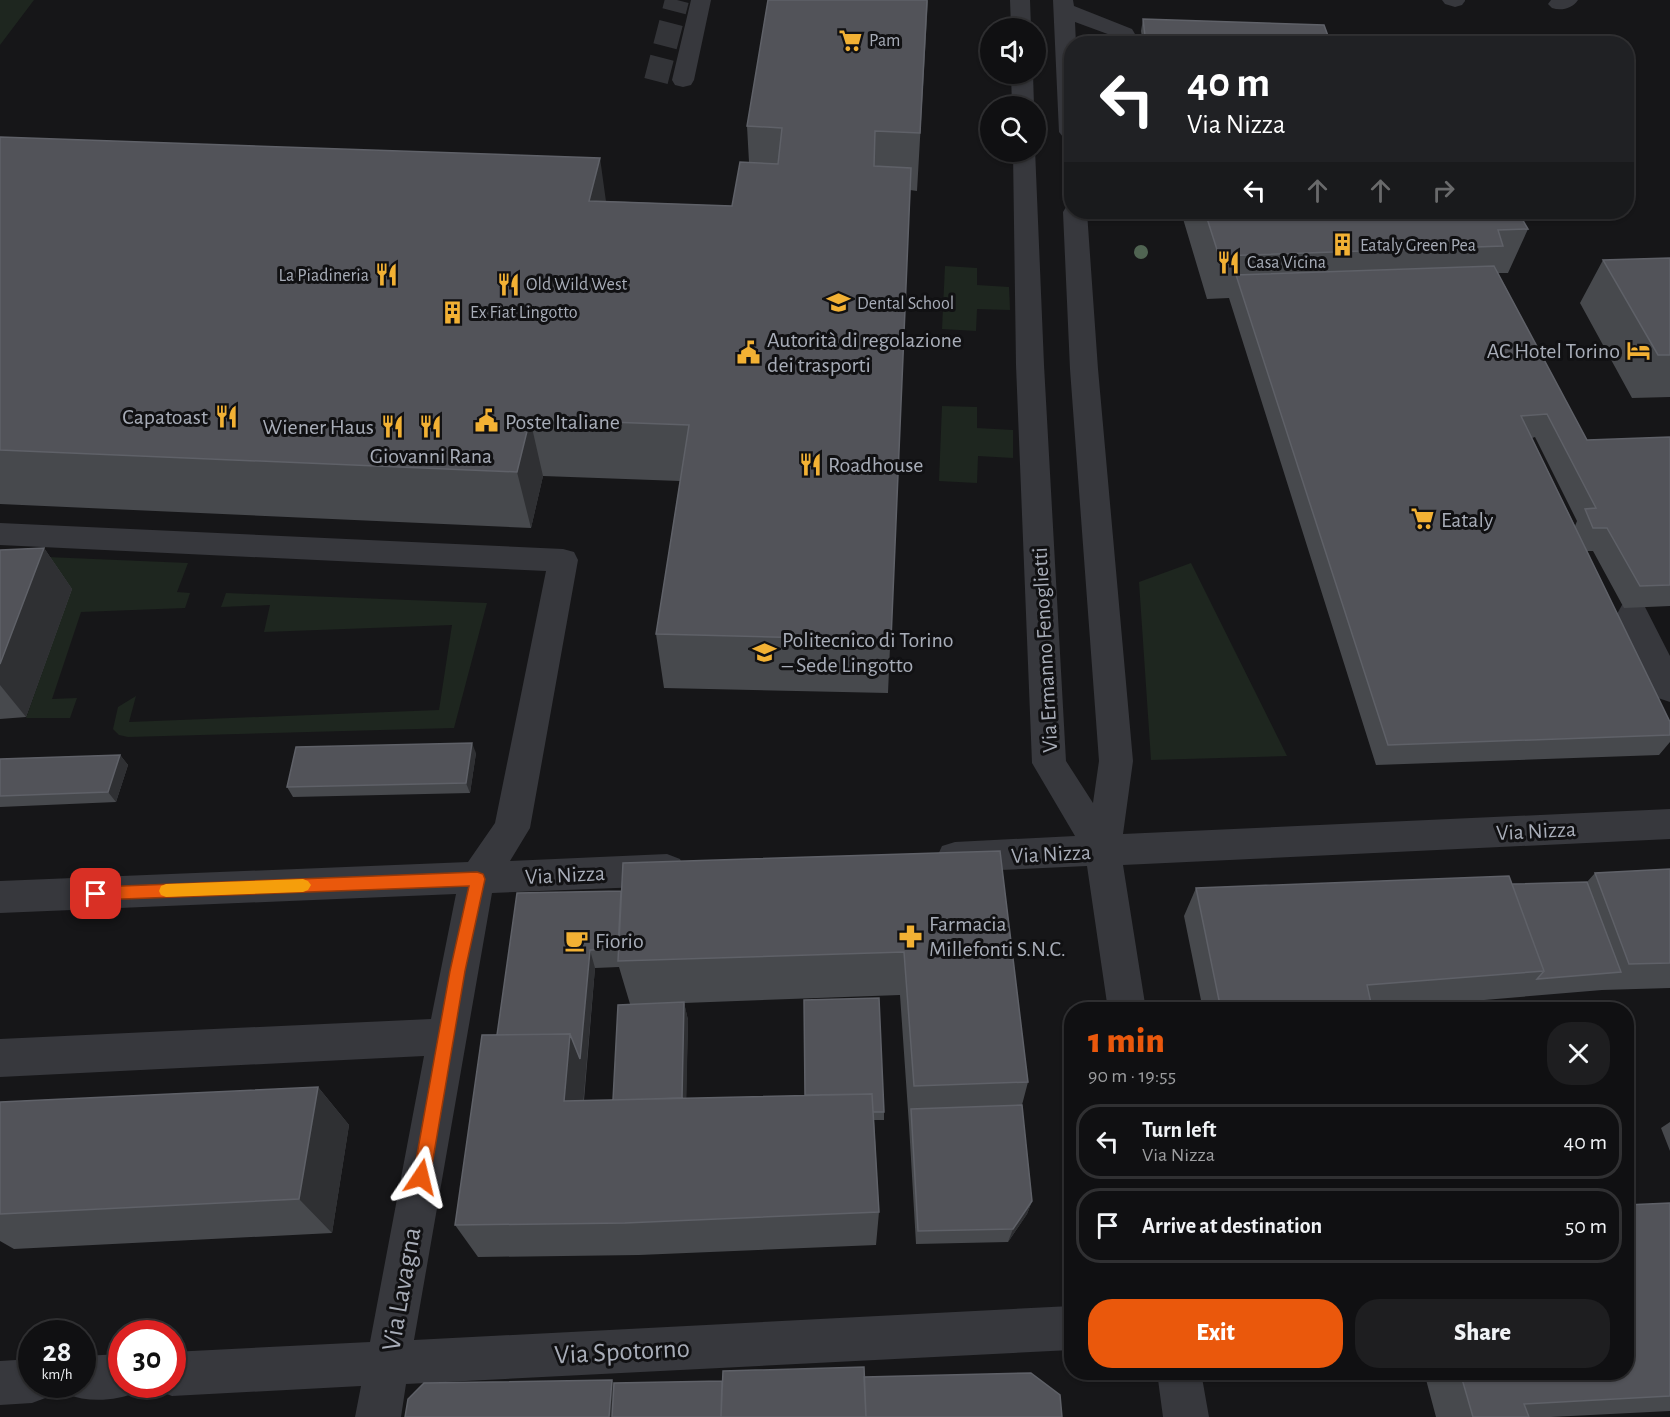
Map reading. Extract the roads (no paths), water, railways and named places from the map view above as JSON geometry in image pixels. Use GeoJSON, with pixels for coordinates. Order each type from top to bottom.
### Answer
{"type":"FeatureCollection","features":[{"type":"Feature","properties":{"kind":"street"},"geometry":{"type":"LineString","coordinates":[[683,80],[701,0]]}},
{"type":"Feature","properties":{"kind":"street"},"geometry":{"type":"LineString","coordinates":[[1020,0],[1021,18]]}},
{"type":"Feature","properties":{"kind":"street"},"geometry":{"type":"LineString","coordinates":[[1065,36],[1063,3],[1124,29]]}},
{"type":"Feature","properties":{"kind":"street","name":"Via Ermanno Fenoglietti"},"geometry":{"type":"LineString","coordinates":[[1025,162],[1031,376],[1049,763],[1103,851]]}},
{"type":"Feature","properties":{"kind":"street"},"geometry":{"type":"LineString","coordinates":[[1075,219],[1084,369],[1116,761],[1103,851],[1126,1002]]}},
{"type":"Feature","properties":{"kind":"street"},"geometry":{"type":"LineString","coordinates":[[0,534],[562,560],[512,828],[477,879]]}},
{"type":"Feature","properties":{"kind":"street"},"geometry":{"type":"LineString","coordinates":[[1633,614],[1670,689]]}},
{"type":"Feature","properties":{"kind":"street","name":"Via Nizza"},"geometry":{"type":"LineString","coordinates":[[926,859],[1670,824]]}},
{"type":"Feature","properties":{"kind":"street","name":"Via Nizza"},"geometry":{"type":"LineString","coordinates":[[0,897],[702,868]]}},
{"type":"Feature","properties":{"kind":"street","name":"Via Lavagna"},"geometry":{"type":"LineString","coordinates":[[378,1417],[446,1037],[477,879]]}},
{"type":"Feature","properties":{"kind":"street"},"geometry":{"type":"LineString","coordinates":[[0,1058],[446,1037]]}},
{"type":"Feature","properties":{"kind":"street","name":"Via Spotorno"},"geometry":{"type":"LineString","coordinates":[[186,1373],[1064,1328]]}},
{"type":"Feature","properties":{"kind":"street"},"geometry":{"type":"LineString","coordinates":[[1180,1380],[1186,1417]]}},
{"type":"Feature","properties":{"kind":"street"},"geometry":{"type":"LineString","coordinates":[[0,1383],[18,1382]]}},
{"type":"Feature","properties":{"kind":"tunnel"},"geometry":{"type":"LineString","coordinates":[[656,81],[677,0]]}},
{"type":"Feature","properties":{"kind":"place","name":"Pam"},"geometry":{"type":"Point","coordinates":[851,40]}},
{"type":"Feature","properties":{"kind":"place","name":"Eataly Green Pea"},"geometry":{"type":"Point","coordinates":[1342,245]}},
{"type":"Feature","properties":{"kind":"place","name":"Casa Vicina"},"geometry":{"type":"Point","coordinates":[1229,262]}},
{"type":"Feature","properties":{"kind":"place","name":"La Piadineria"},"geometry":{"type":"Point","coordinates":[387,275]}},
{"type":"Feature","properties":{"kind":"place","name":"Old Wild West"},"geometry":{"type":"Point","coordinates":[508,284]}},
{"type":"Feature","properties":{"kind":"place","name":"Dental School"},"geometry":{"type":"Point","coordinates":[839,303]}},
{"type":"Feature","properties":{"kind":"place","name":"Ex Fiat Lingotto"},"geometry":{"type":"Point","coordinates":[452,312]}},
{"type":"Feature","properties":{"kind":"place","name":"AC Hotel Torino"},"geometry":{"type":"Point","coordinates":[1638,350]}},
{"type":"Feature","properties":{"kind":"place","name":"Autorità di regolazione dei trasporti"},"geometry":{"type":"Point","coordinates":[749,352]}},
{"type":"Feature","properties":{"kind":"place","name":"Capatoast"},"geometry":{"type":"Point","coordinates":[226,416]}},
{"type":"Feature","properties":{"kind":"place","name":"Poste Italiane"},"geometry":{"type":"Point","coordinates":[487,421]}},
{"type":"Feature","properties":{"kind":"place","name":"Wiener Haus"},"geometry":{"type":"Point","coordinates":[392,426]}},
{"type":"Feature","properties":{"kind":"place","name":"Giovanni Rana"},"geometry":{"type":"Point","coordinates":[431,426]}},
{"type":"Feature","properties":{"kind":"place","name":"Roadhouse"},"geometry":{"type":"Point","coordinates":[810,464]}},
{"type":"Feature","properties":{"kind":"place","name":"Eataly"},"geometry":{"type":"Point","coordinates":[1423,519]}},
{"type":"Feature","properties":{"kind":"place","name":"Politecnico di Torino – Sede Lingotto"},"geometry":{"type":"Point","coordinates":[764,652]}},
{"type":"Feature","properties":{"kind":"place","name":"Farmacia Millefonti S.N.C."},"geometry":{"type":"Point","coordinates":[911,936]}},
{"type":"Feature","properties":{"kind":"place","name":"Fiorio"},"geometry":{"type":"Point","coordinates":[577,940]}}]}
